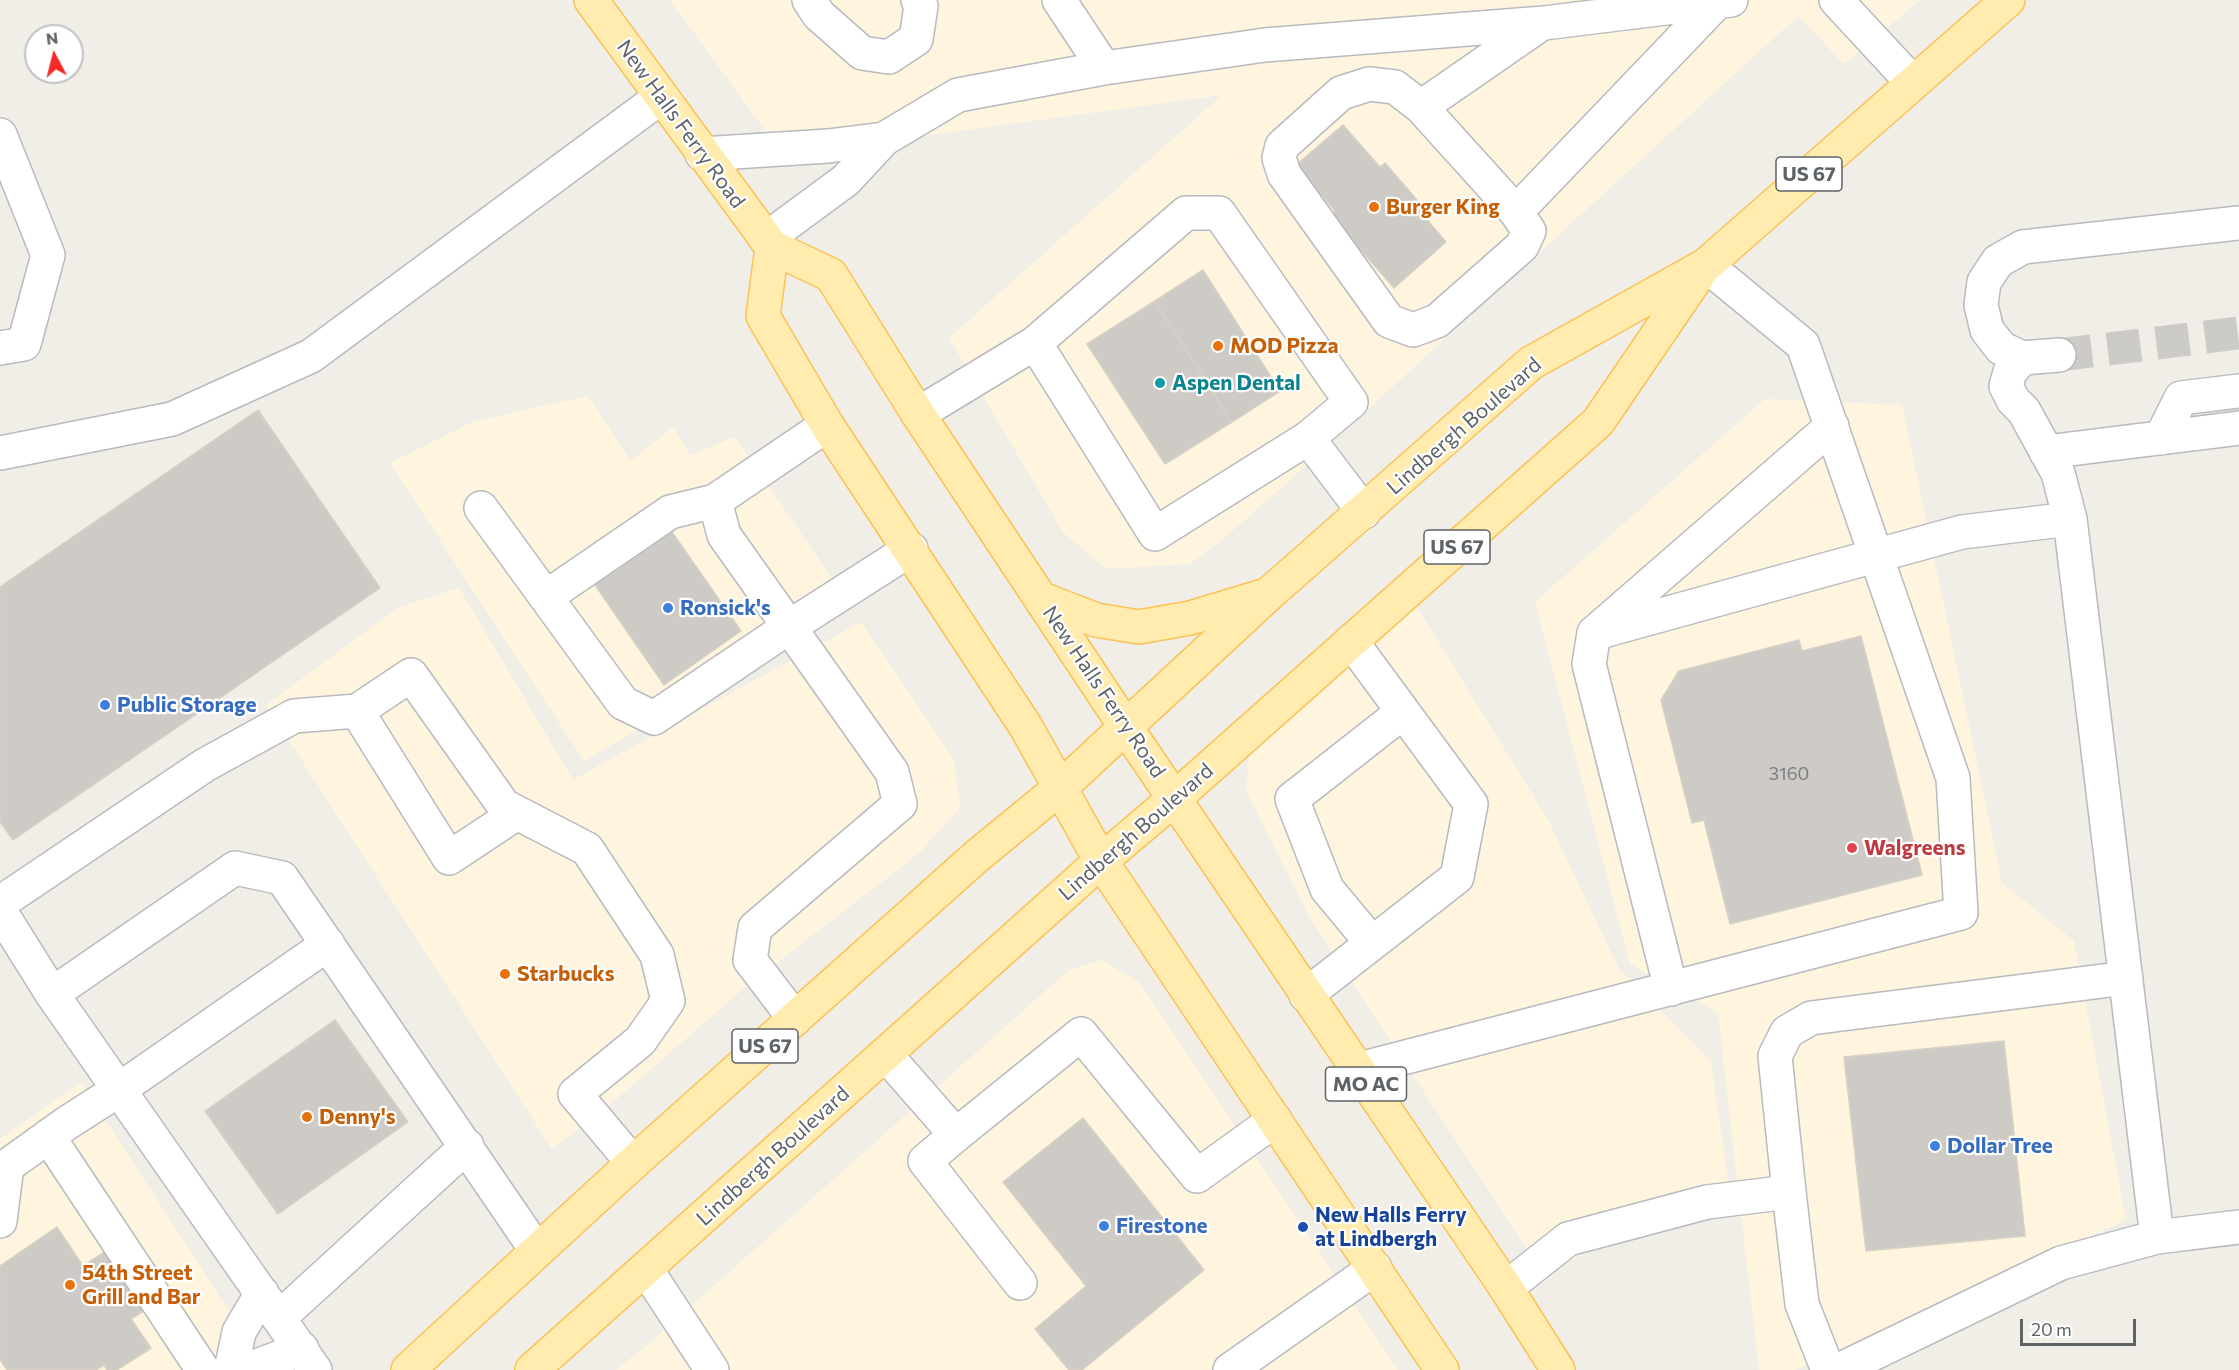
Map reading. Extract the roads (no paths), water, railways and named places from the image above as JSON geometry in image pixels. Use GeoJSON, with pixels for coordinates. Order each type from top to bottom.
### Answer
{"type":"FeatureCollection","features":[{"type":"Feature","properties":{"kind":"main road","name":"New Halls Ferry Road"},"geometry":{"type":"LineString","coordinates":[[591,0],[769,243],[831,275],[918,414],[1125,726],[1356,1070],[1506,1288],[1558,1370]]}},
{"type":"Feature","properties":{"kind":"main road","name":"Lindbergh Boulevard"},"geometry":{"type":"LineString","coordinates":[[1270,594],[1531,363],[1706,265],[2008,0]]}},
{"type":"Feature","properties":{"kind":"main road"},"geometry":{"type":"LineString","coordinates":[[769,243],[763,316],[827,425],[1026,727],[1101,861],[1442,1370]]}},
{"type":"Feature","properties":{"kind":"main road","name":"Lindbergh Boulevard"},"geometry":{"type":"LineString","coordinates":[[532,1370],[1101,861],[1598,422],[1706,265]]}},
{"type":"Feature","properties":{"kind":"main road"},"geometry":{"type":"LineString","coordinates":[[1042,599],[1096,620],[1139,627],[1190,618],[1270,594]]}},
{"type":"Feature","properties":{"kind":"main road","name":"US 67"},"geometry":{"type":"LineString","coordinates":[[408,1370],[633,1163],[976,856],[1060,788],[1270,594]]}},
{"type":"Feature","properties":{"kind":"street"},"geometry":{"type":"LineString","coordinates":[[809,0],[819,15],[862,54],[889,57],[916,39],[921,6],[918,0]]}},
{"type":"Feature","properties":{"kind":"street"},"geometry":{"type":"LineString","coordinates":[[1059,0],[1104,68]]}},
{"type":"Feature","properties":{"kind":"street"},"geometry":{"type":"LineString","coordinates":[[1836,0],[1913,83]]}},
{"type":"Feature","properties":{"kind":"street"},"geometry":{"type":"LineString","coordinates":[[769,243],[846,180],[884,139],[958,95],[1104,68],[1265,45],[1544,23],[1724,1]]}},
{"type":"Feature","properties":{"kind":"street"},"geometry":{"type":"LineString","coordinates":[[1516,212],[1724,1]]}},
{"type":"Feature","properties":{"kind":"street"},"geometry":{"type":"LineString","coordinates":[[1420,107],[1544,23]]}},
{"type":"Feature","properties":{"kind":"street"},"geometry":{"type":"LineString","coordinates":[[1369,84],[1395,87],[1420,107],[1516,212],[1529,231],[1522,246],[1437,321],[1413,330],[1389,321],[1284,174],[1279,158],[1282,147],[1341,93],[1369,84]]}},
{"type":"Feature","properties":{"kind":"street"},"geometry":{"type":"LineString","coordinates":[[0,453],[172,419],[311,356],[661,97]]}},
{"type":"Feature","properties":{"kind":"street"},"geometry":{"type":"LineString","coordinates":[[0,135],[48,255],[12,346]]}},
{"type":"Feature","properties":{"kind":"street"},"geometry":{"type":"LineString","coordinates":[[702,154],[828,146],[884,139]]}},
{"type":"Feature","properties":{"kind":"street"},"geometry":{"type":"LineString","coordinates":[[918,414],[1035,343],[1186,213],[1219,213],[1351,402],[1308,438],[1155,534],[1035,343]]}},
{"type":"Feature","properties":{"kind":"street"},"geometry":{"type":"LineString","coordinates":[[2059,355],[2022,358],[2001,348],[1987,330],[1981,305],[1984,282],[1998,261],[2023,247],[2239,223]]}},
{"type":"Feature","properties":{"kind":"street"},"geometry":{"type":"LineString","coordinates":[[1356,1070],[1960,913],[1953,778],[1803,345],[1706,265]]}},
{"type":"Feature","properties":{"kind":"street"},"geometry":{"type":"LineString","coordinates":[[2022,358],[2010,372],[2006,386],[2013,400],[2024,411],[2058,473],[2070,519],[2157,1237]]}},
{"type":"Feature","properties":{"kind":"street"},"geometry":{"type":"LineString","coordinates":[[2166,428],[2181,398],[2239,391]]}},
{"type":"Feature","properties":{"kind":"street"},"geometry":{"type":"LineString","coordinates":[[2046,452],[2166,428],[2239,409]]}},
{"type":"Feature","properties":{"kind":"street"},"geometry":{"type":"LineString","coordinates":[[546,597],[670,512],[715,501],[827,425]]}},
{"type":"Feature","properties":{"kind":"street"},"geometry":{"type":"LineString","coordinates":[[1671,988],[1589,664],[1594,633],[1832,426]]}},
{"type":"Feature","properties":{"kind":"street"},"geometry":{"type":"LineString","coordinates":[[2166,428],[2239,428]]}},
{"type":"Feature","properties":{"kind":"street"},"geometry":{"type":"LineString","coordinates":[[1308,438],[1364,512]]}},
{"type":"Feature","properties":{"kind":"street"},"geometry":{"type":"LineString","coordinates":[[715,501],[724,535],[892,772],[900,804],[756,928],[750,960],[795,1018]]}},
{"type":"Feature","properties":{"kind":"street"},"geometry":{"type":"LineString","coordinates":[[481,508],[623,703],[654,718],[910,549]]}},
{"type":"Feature","properties":{"kind":"street"},"geometry":{"type":"LineString","coordinates":[[1594,633],[1962,532],[2070,519]]}},
{"type":"Feature","properties":{"kind":"street"},"geometry":{"type":"LineString","coordinates":[[1306,995],[1457,877],[1471,804],[1351,641]]}},
{"type":"Feature","properties":{"kind":"street"},"geometry":{"type":"LineString","coordinates":[[0,903],[205,765],[294,716],[357,711],[411,675],[504,806],[587,849],[657,955],[668,1001],[640,1041],[575,1094],[633,1163]]}},
{"type":"Feature","properties":{"kind":"street"},"geometry":{"type":"LineString","coordinates":[[357,711],[449,858],[517,813]]}},
{"type":"Feature","properties":{"kind":"street"},"geometry":{"type":"LineString","coordinates":[[1372,943],[1327,889],[1292,799],[1403,711]]}},
{"type":"Feature","properties":{"kind":"street"},"geometry":{"type":"LineString","coordinates":[[52,994],[235,868],[282,878],[537,1251]]}},
{"type":"Feature","properties":{"kind":"street"},"geometry":{"type":"LineString","coordinates":[[0,911],[52,994],[309,1359],[246,1370]]}},
{"type":"Feature","properties":{"kind":"street"},"geometry":{"type":"LineString","coordinates":[[0,1221],[3,1169],[328,944]]}},
{"type":"Feature","properties":{"kind":"street"},"geometry":{"type":"LineString","coordinates":[[1828,1370],[1802,1304],[1774,1056],[1787,1032],[1811,1018],[2126,978]]}},
{"type":"Feature","properties":{"kind":"street"},"geometry":{"type":"LineString","coordinates":[[1020,1283],[925,1161],[1081,1034],[1197,1176],[1275,1120]]}},
{"type":"Feature","properties":{"kind":"street"},"geometry":{"type":"LineString","coordinates":[[886,1054],[956,1135]]}},
{"type":"Feature","properties":{"kind":"street"},"geometry":{"type":"LineString","coordinates":[[48,1136],[203,1370]]}},
{"type":"Feature","properties":{"kind":"street"},"geometry":{"type":"LineString","coordinates":[[231,1370],[239,1332],[466,1146]]}},
{"type":"Feature","properties":{"kind":"street"},"geometry":{"type":"LineString","coordinates":[[1506,1288],[1568,1239],[1707,1202],[1789,1192]]}},
{"type":"Feature","properties":{"kind":"street"},"geometry":{"type":"LineString","coordinates":[[1839,1370],[2061,1263],[2157,1237],[2239,1227]]}},
{"type":"Feature","properties":{"kind":"street"},"geometry":{"type":"LineString","coordinates":[[1230,1370],[1375,1268]]}},
{"type":"Feature","properties":{"kind":"street"},"geometry":{"type":"LineString","coordinates":[[646,1269],[712,1370]]}},
{"type":"Feature","properties":{"kind":"tunnel"},"geometry":{"type":"LineString","coordinates":[[2059,355],[2239,333]]}},
{"type":"Feature","properties":{"kind":"place","name":"Burger King"},"geometry":{"type":"Point","coordinates":[1374,207]}},
{"type":"Feature","properties":{"kind":"place","name":"MOD Pizza"},"geometry":{"type":"Point","coordinates":[1218,346]}},
{"type":"Feature","properties":{"kind":"place","name":"Aspen Dental"},"geometry":{"type":"Point","coordinates":[1160,383]}},
{"type":"Feature","properties":{"kind":"place","name":"Ronsick's"},"geometry":{"type":"Point","coordinates":[668,608]}},
{"type":"Feature","properties":{"kind":"place","name":"Public Storage"},"geometry":{"type":"Point","coordinates":[105,705]}},
{"type":"Feature","properties":{"kind":"place","name":"Walgreens"},"geometry":{"type":"Point","coordinates":[1852,848]}},
{"type":"Feature","properties":{"kind":"place","name":"Starbucks"},"geometry":{"type":"Point","coordinates":[505,974]}},
{"type":"Feature","properties":{"kind":"place","name":"Denny's"},"geometry":{"type":"Point","coordinates":[307,1117]}},
{"type":"Feature","properties":{"kind":"place","name":"Dollar Tree"},"geometry":{"type":"Point","coordinates":[1935,1146]}},
{"type":"Feature","properties":{"kind":"place","name":"Firestone"},"geometry":{"type":"Point","coordinates":[1104,1226]}},
{"type":"Feature","properties":{"kind":"place","name":"New Halls Ferry at Lindbergh"},"geometry":{"type":"Point","coordinates":[1303,1227]}},
{"type":"Feature","properties":{"kind":"place","name":"54th Street Grill and Bar"},"geometry":{"type":"Point","coordinates":[70,1285]}}]}
